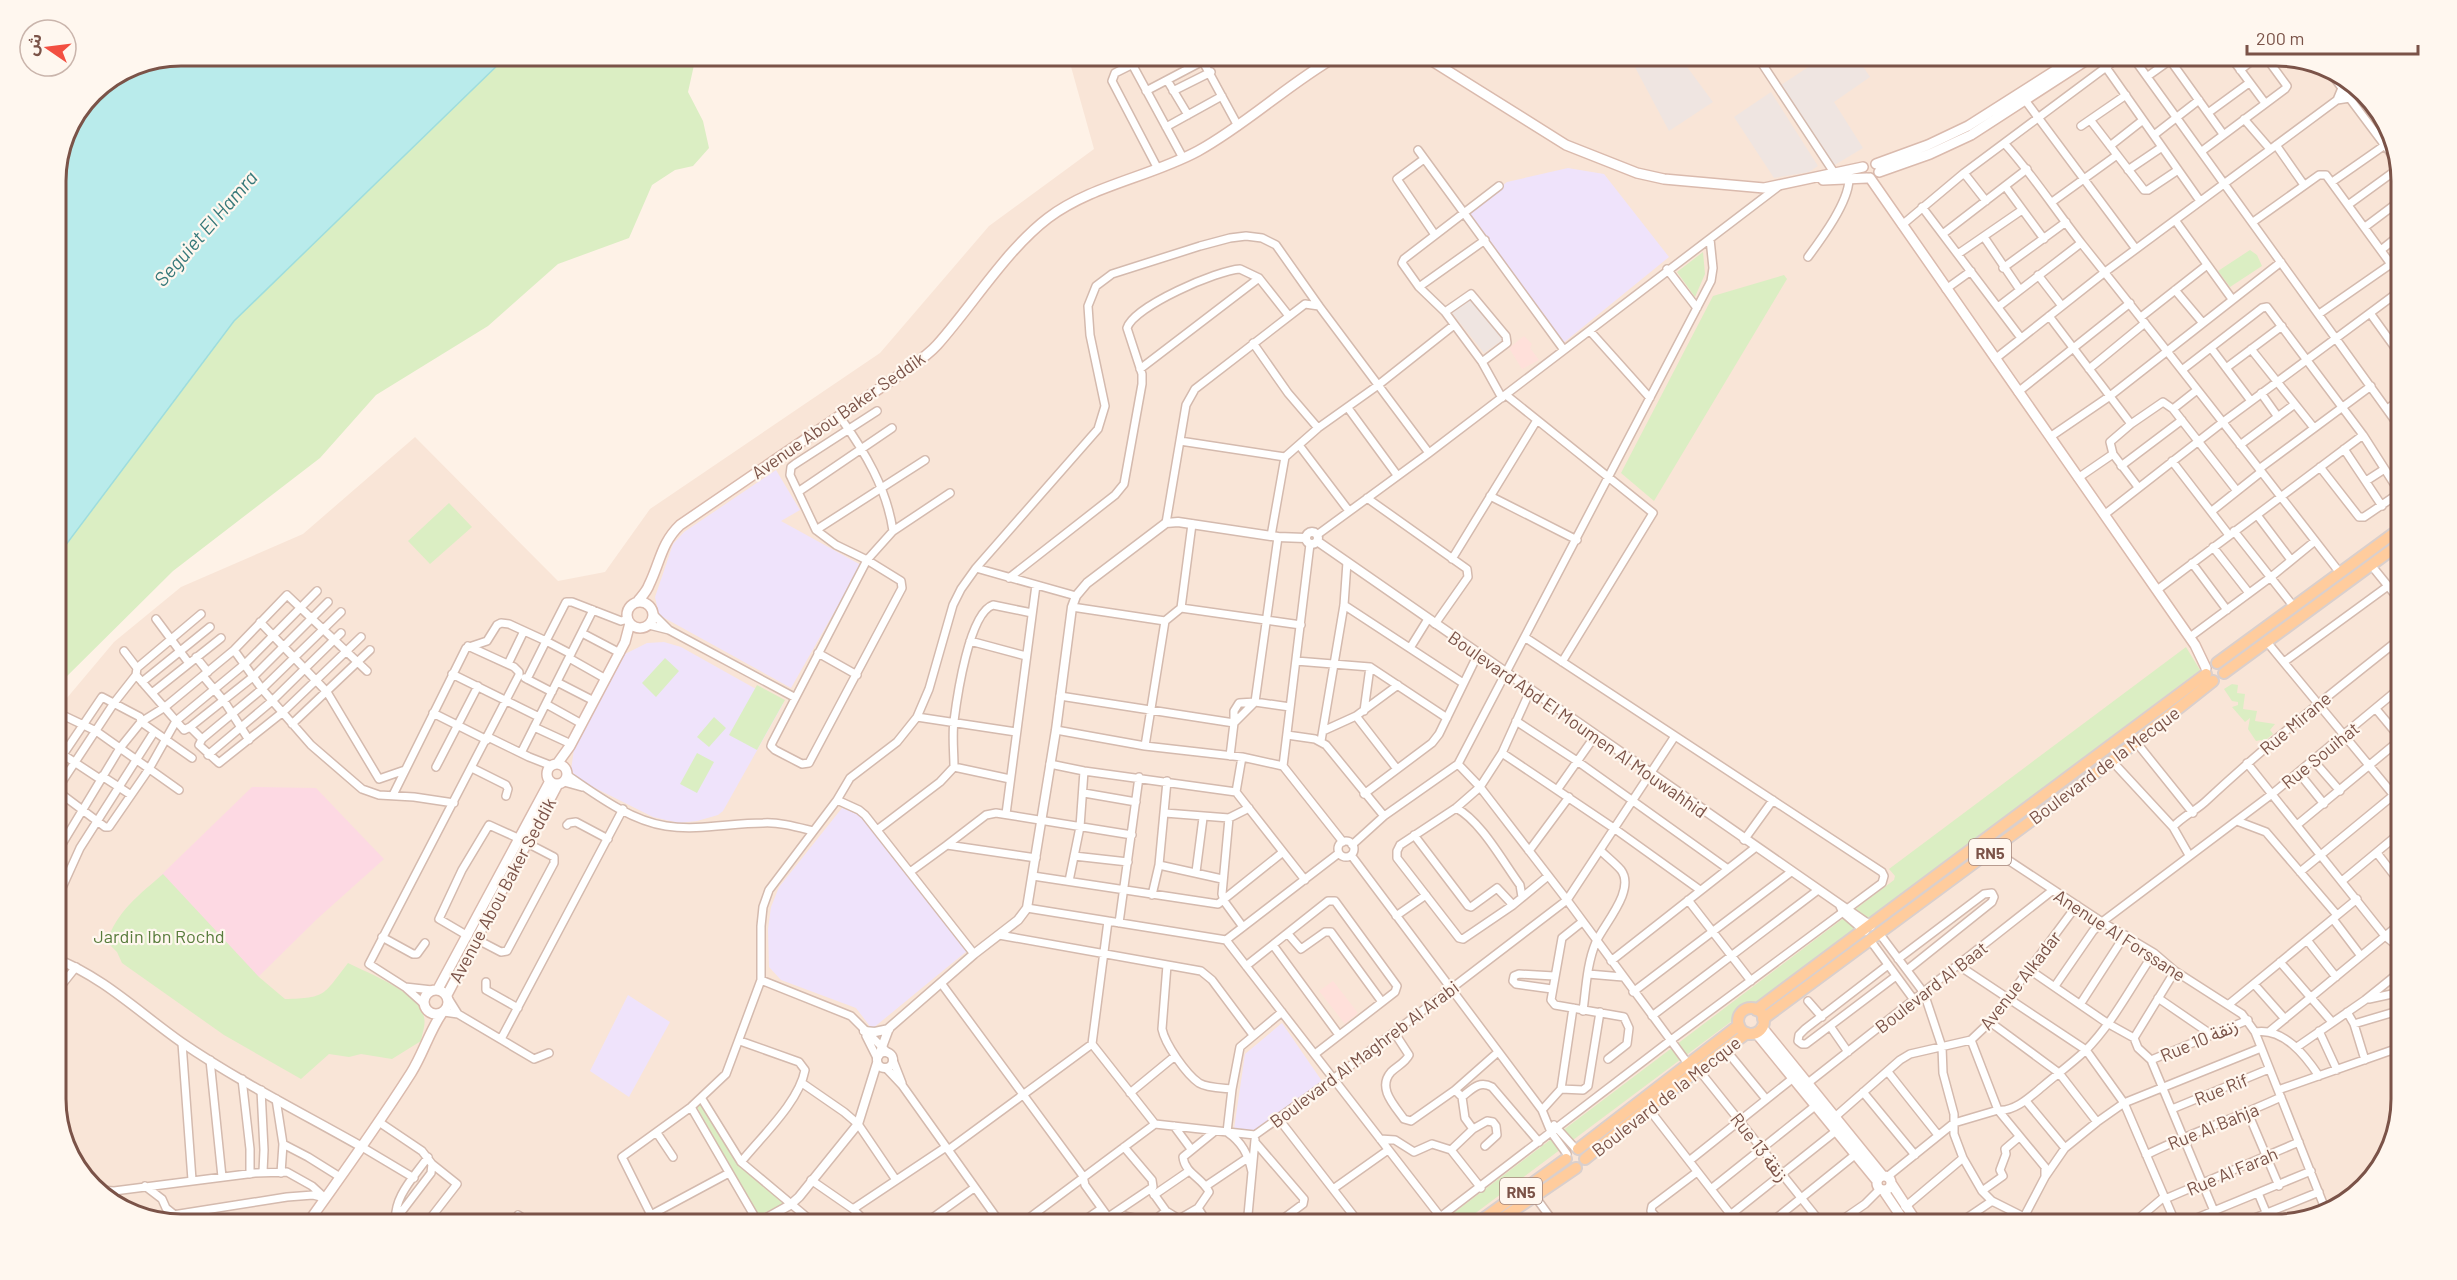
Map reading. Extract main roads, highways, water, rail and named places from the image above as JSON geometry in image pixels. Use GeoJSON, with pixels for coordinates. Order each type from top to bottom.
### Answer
{"type":"FeatureCollection","features":[{"type":"Feature","properties":{"kind":"main road","name":"Avenue Abou Baker Seddik"},"geometry":{"type":"LineString","coordinates":[[638,601],[649,586],[663,546],[670,534],[840,417],[935,347],[1023,242],[1048,218],[1080,199],[1183,158],[1238,126],[1322,66]]}},
{"type":"Feature","properties":{"kind":"main road"},"geometry":{"type":"LineString","coordinates":[[1440,66],[1566,145],[1614,164],[1664,179],[1764,188],[1835,174],[1863,167],[1869,162],[1878,170],[1895,215]]}},
{"type":"Feature","properties":{"kind":"main road"},"geometry":{"type":"LineString","coordinates":[[1812,179],[1874,178],[1878,170],[1968,126],[2062,66]]}},
{"type":"Feature","properties":{"kind":"main road"},"geometry":{"type":"LineString","coordinates":[[1878,170],[1961,140],[2080,66]]}},
{"type":"Feature","properties":{"kind":"main road"},"geometry":{"type":"LineString","coordinates":[[1863,167],[1863,172],[2019,392],[2211,670],[2222,665],[2224,673],[2391,550]]}},
{"type":"Feature","properties":{"kind":"main road","name":"Boulevard de la Mecque"},"geometry":{"type":"LineString","coordinates":[[1489,1214],[1571,1152],[1754,1024],[2211,670],[2391,535]]}},
{"type":"Feature","properties":{"kind":"main road","name":"Avenue Abou Baker Seddik"},"geometry":{"type":"LineString","coordinates":[[649,586],[652,611]]}},
{"type":"Feature","properties":{"kind":"main road"},"geometry":{"type":"LineString","coordinates":[[638,601],[648,603],[652,611],[644,627],[629,621],[629,608],[638,601]]}},
{"type":"Feature","properties":{"kind":"main road","name":"Avenue Abou Baker Seddik"},"geometry":{"type":"LineString","coordinates":[[448,997],[472,938],[523,841],[561,778],[571,745],[625,642],[629,621]]}},
{"type":"Feature","properties":{"kind":"main road","name":"Avenue Abou Baker Seddik"},"geometry":{"type":"LineString","coordinates":[[625,642],[644,627]]}},
{"type":"Feature","properties":{"kind":"main road","name":"Boulevard de la Mecque"},"geometry":{"type":"LineString","coordinates":[[1871,933],[1993,850],[2112,761],[2136,742],[2211,670]]}},
{"type":"Feature","properties":{"kind":"main road","name":"Avenue Abou Baker Seddik"},"geometry":{"type":"LineString","coordinates":[[552,767],[571,745]]}},
{"type":"Feature","properties":{"kind":"main road"},"geometry":{"type":"LineString","coordinates":[[552,767],[561,778]]}},
{"type":"Feature","properties":{"kind":"main road"},"geometry":{"type":"LineString","coordinates":[[552,767],[561,778]]}},
{"type":"Feature","properties":{"kind":"main road","name":"Avenue Abou Baker Seddik"},"geometry":{"type":"LineString","coordinates":[[435,990],[472,938]]}},
{"type":"Feature","properties":{"kind":"main road"},"geometry":{"type":"LineString","coordinates":[[313,1214],[362,1148],[413,1070],[430,1030],[448,1005],[448,997],[435,990],[425,997],[430,1030]]}},
{"type":"Feature","properties":{"kind":"main road"},"geometry":{"type":"LineString","coordinates":[[425,1006],[435,1014],[443,1012]]}},
{"type":"Feature","properties":{"kind":"main road"},"geometry":{"type":"LineString","coordinates":[[1754,1024],[1792,1079],[1910,1214]]}},
{"type":"Feature","properties":{"kind":"main road"},"geometry":{"type":"LineString","coordinates":[[1754,1024],[1808,1083],[1835,1117],[1883,1183],[1899,1214]]}},
{"type":"Feature","properties":{"kind":"main road","name":"Boulevard de la Mecque"},"geometry":{"type":"LineString","coordinates":[[1585,1159],[1694,1067],[1725,1049],[1754,1024]]}},
{"type":"Feature","properties":{"kind":"main road"},"geometry":{"type":"LineString","coordinates":[[1576,1167],[1571,1166],[1571,1152],[1584,1154],[1585,1159]]}},
{"type":"Feature","properties":{"kind":"main road","name":"RN5"},"geometry":{"type":"LineString","coordinates":[[1576,1167],[1583,1164],[1585,1159]]}},
{"type":"Feature","properties":{"kind":"main road","name":"Boulevard de la Mecque"},"geometry":{"type":"LineString","coordinates":[[1508,1214],[1576,1167]]}},
{"type":"Feature","properties":{"kind":"water","name":"Seguiet El Hamra"},"geometry":{"type":"Polygon","coordinates":[[[173,66],[497,66],[234,321],[66,545],[66,173],[72,144],[81,123],[92,107],[123,81],[137,75],[173,66]]]}},
{"type":"Feature","properties":{"kind":"park label","name":"Jardin Ibn Rochd"},"geometry":{"type":"Point","coordinates":[159,936]}}]}
